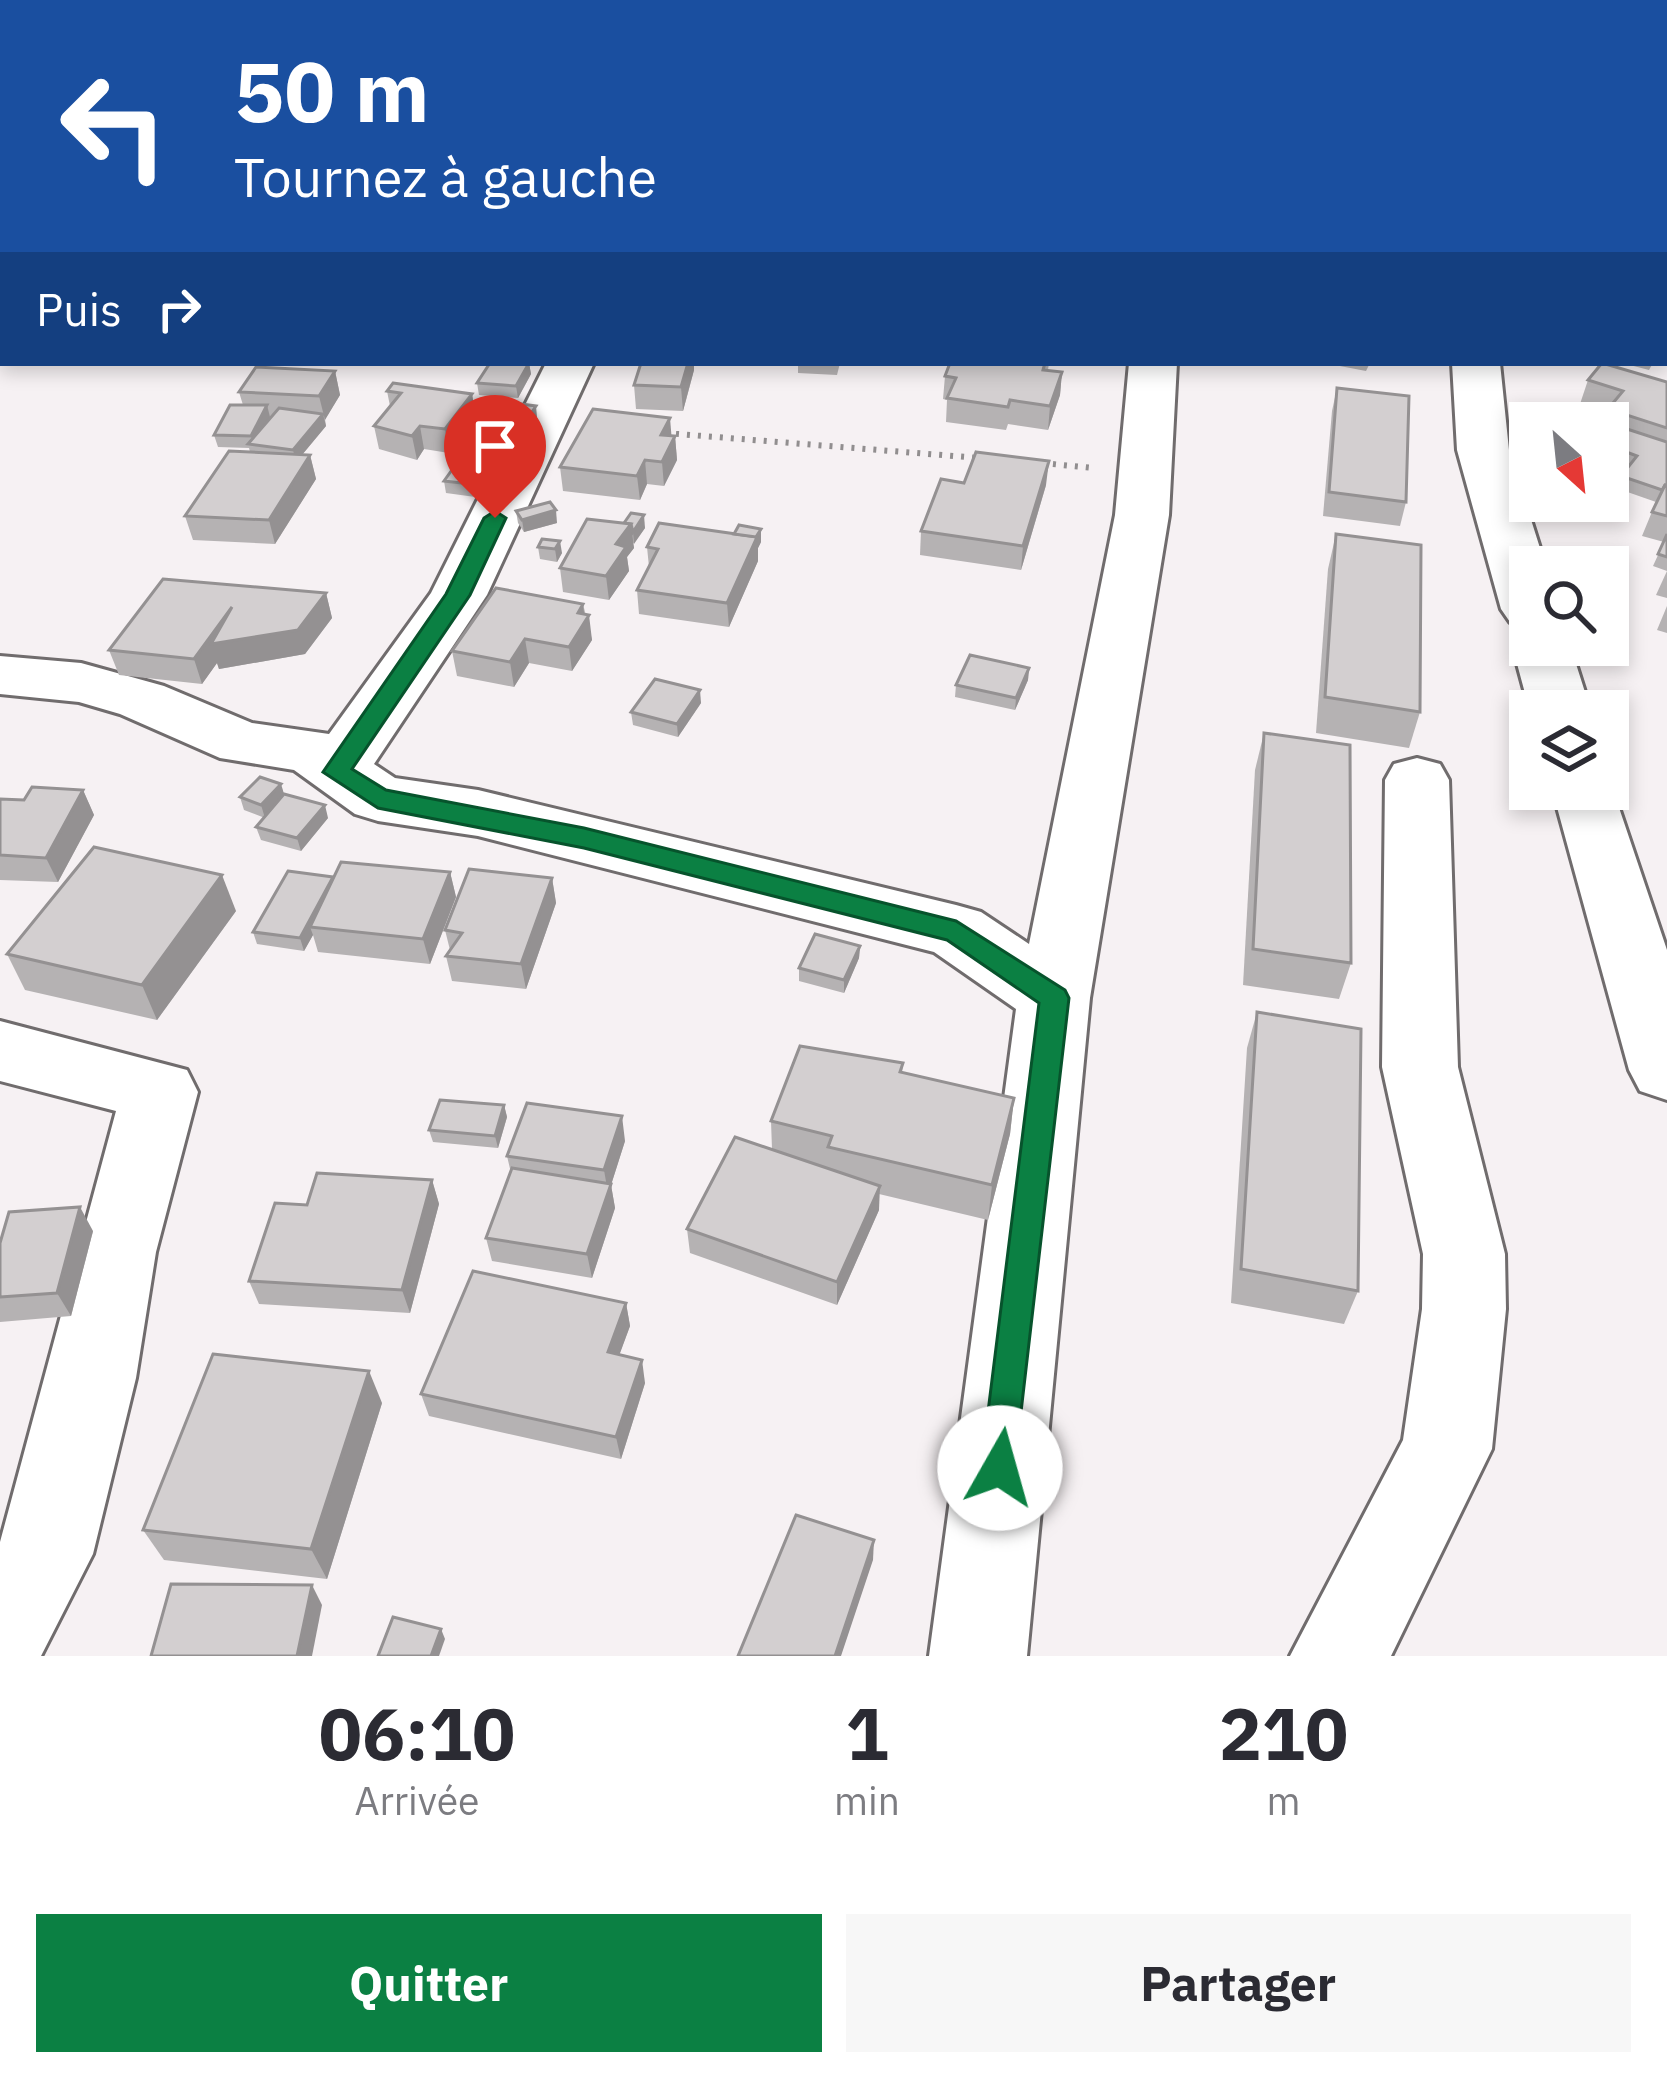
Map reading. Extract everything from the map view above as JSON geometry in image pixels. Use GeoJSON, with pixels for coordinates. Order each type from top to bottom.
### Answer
{"type":"FeatureCollection","features":[{"type":"Feature","properties":{"kind":"street"},"geometry":{"type":"LineString","coordinates":[[336,772],[458,595],[569,366]]}},
{"type":"Feature","properties":{"kind":"street"},"geometry":{"type":"LineString","coordinates":[[978,1656],[1054,998],[1142,515],[1153,366]]}},
{"type":"Feature","properties":{"kind":"street"},"geometry":{"type":"LineString","coordinates":[[1476,366],[1483,450],[1511,546]]}},
{"type":"Feature","properties":{"kind":"street"},"geometry":{"type":"LineString","coordinates":[[0,675],[81,683],[142,700],[242,743],[310,750],[378,798],[538,827],[956,932],[1054,998]]}},
{"type":"Feature","properties":{"kind":"street"},"geometry":{"type":"LineString","coordinates":[[1339,1656],[1447,1449],[1464,1309],[1464,1254],[1419,1054],[1417,780]]}},
{"type":"Feature","properties":{"kind":"street"},"geometry":{"type":"LineString","coordinates":[[1589,810],[1667,1070]]}},
{"type":"Feature","properties":{"kind":"street"},"geometry":{"type":"LineString","coordinates":[[0,1052],[160,1092],[115,1252],[92,1378],[46,1554],[0,1633]]}},
{"type":"Feature","properties":{"kind":"path"},"geometry":{"type":"LineString","coordinates":[[660,432],[990,459]]}},
{"type":"Feature","properties":{"kind":"path"},"geometry":{"type":"LineString","coordinates":[[1034,463],[1142,473]]}},
{"type":"Feature","properties":{"kind":"building"},"geometry":{"type":"Polygon","coordinates":[[[488,366],[527,366],[516,386],[477,383],[488,366]]]}},
{"type":"Feature","properties":{"kind":"building"},"geometry":{"type":"Polygon","coordinates":[[[640,366],[687,366],[681,387],[634,385],[640,366]]]}},
{"type":"Feature","properties":{"kind":"building"},"geometry":{"type":"Polygon","coordinates":[[[949,366],[1044,366],[1043,370],[1062,372],[1050,406],[1010,400],[1008,407],[947,398],[956,378],[945,376],[949,366]]]}},
{"type":"Feature","properties":{"kind":"building"},"geometry":{"type":"Polygon","coordinates":[[[1600,366],[1612,366],[1667,382],[1667,428],[1629,416],[1629,402],[1614,402],[1623,391],[1588,380],[1600,366]]]}},
{"type":"Feature","properties":{"kind":"building"},"geometry":{"type":"Polygon","coordinates":[[[256,367],[335,371],[319,396],[239,392],[256,367]]]}},
{"type":"Feature","properties":{"kind":"building"},"geometry":{"type":"Polygon","coordinates":[[[393,383],[472,394],[445,429],[420,426],[412,436],[374,426],[401,393],[387,391],[393,383]]]}},
{"type":"Feature","properties":{"kind":"building"},"geometry":{"type":"Polygon","coordinates":[[[1337,388],[1409,396],[1406,502],[1329,492],[1337,388]]]}},
{"type":"Feature","properties":{"kind":"building"},"geometry":{"type":"Polygon","coordinates":[[[506,402],[536,406],[499,460],[468,456],[506,402]]]}},
{"type":"Feature","properties":{"kind":"building"},"geometry":{"type":"Polygon","coordinates":[[[230,405],[267,405],[251,436],[214,435],[230,405]]]}},
{"type":"Feature","properties":{"kind":"building"},"geometry":{"type":"Polygon","coordinates":[[[279,408],[323,414],[293,450],[248,444],[279,408]]]}},
{"type":"Feature","properties":{"kind":"building"},"geometry":{"type":"Polygon","coordinates":[[[593,409],[670,418],[661,435],[675,436],[662,462],[645,460],[637,476],[560,467],[593,409]]]}},
{"type":"Feature","properties":{"kind":"building"},"geometry":{"type":"Polygon","coordinates":[[[1629,430],[1667,442],[1667,485],[1662,490],[1629,479],[1629,466],[1637,456],[1629,453],[1629,430]]]}},
{"type":"Feature","properties":{"kind":"building"},"geometry":{"type":"Polygon","coordinates":[[[229,451],[310,455],[269,520],[185,516],[229,451]]]}},
{"type":"Feature","properties":{"kind":"building"},"geometry":{"type":"Polygon","coordinates":[[[976,452],[1049,461],[1023,546],[921,531],[941,479],[964,483],[976,452]]]}},
{"type":"Feature","properties":{"kind":"building"},"geometry":{"type":"Polygon","coordinates":[[[454,467],[496,473],[488,486],[444,481],[454,467]]]}},
{"type":"Feature","properties":{"kind":"building"},"geometry":{"type":"Polygon","coordinates":[[[1667,485],[1667,516],[1652,512],[1667,485]]]}},
{"type":"Feature","properties":{"kind":"building"},"geometry":{"type":"Polygon","coordinates":[[[550,502],[556,510],[522,520],[516,511],[550,502]]]}},
{"type":"Feature","properties":{"kind":"building"},"geometry":{"type":"Polygon","coordinates":[[[631,513],[644,515],[633,532],[631,524],[624,523],[631,513]]]}},
{"type":"Feature","properties":{"kind":"building"},"geometry":{"type":"Polygon","coordinates":[[[587,519],[631,524],[616,544],[626,547],[606,576],[560,568],[587,519]]]}},
{"type":"Feature","properties":{"kind":"building"},"geometry":{"type":"Polygon","coordinates":[[[659,523],[757,537],[727,603],[637,590],[658,549],[647,547],[659,523]]]}},
{"type":"Feature","properties":{"kind":"building"},"geometry":{"type":"Polygon","coordinates":[[[739,525],[761,529],[756,537],[734,534],[739,525]]]}},
{"type":"Feature","properties":{"kind":"building"},"geometry":{"type":"Polygon","coordinates":[[[1336,534],[1421,545],[1420,712],[1325,697],[1336,534]]]}},
{"type":"Feature","properties":{"kind":"building"},"geometry":{"type":"Polygon","coordinates":[[[1667,534],[1667,557],[1658,554],[1667,534]]]}},
{"type":"Feature","properties":{"kind":"building"},"geometry":{"type":"Polygon","coordinates":[[[542,539],[560,541],[555,549],[538,547],[542,539]]]}},
{"type":"Feature","properties":{"kind":"building"},"geometry":{"type":"Polygon","coordinates":[[[163,579],[326,593],[298,630],[211,644],[232,607],[194,659],[109,650],[163,579]]]}},
{"type":"Feature","properties":{"kind":"building"},"geometry":{"type":"Polygon","coordinates":[[[496,588],[583,604],[578,613],[589,615],[569,647],[525,639],[510,662],[452,651],[496,588]]]}},
{"type":"Feature","properties":{"kind":"building"},"geometry":{"type":"Polygon","coordinates":[[[970,655],[1029,668],[1016,698],[956,685],[970,655]]]}},
{"type":"Feature","properties":{"kind":"building"},"geometry":{"type":"Polygon","coordinates":[[[655,679],[700,690],[677,724],[631,712],[655,679]]]}},
{"type":"Feature","properties":{"kind":"building"},"geometry":{"type":"Polygon","coordinates":[[[1264,733],[1350,745],[1351,963],[1253,949],[1264,733]]]}},
{"type":"Feature","properties":{"kind":"building"},"geometry":{"type":"Polygon","coordinates":[[[260,777],[281,784],[261,805],[240,797],[260,777]]]}},
{"type":"Feature","properties":{"kind":"building"},"geometry":{"type":"Polygon","coordinates":[[[32,787],[83,790],[46,858],[0,855],[0,799],[24,800],[32,787]]]}},
{"type":"Feature","properties":{"kind":"building"},"geometry":{"type":"Polygon","coordinates":[[[284,794],[325,805],[297,838],[256,827],[284,794]]]}},
{"type":"Feature","properties":{"kind":"building"},"geometry":{"type":"Polygon","coordinates":[[[94,847],[222,875],[142,985],[7,954],[94,847]]]}},
{"type":"Feature","properties":{"kind":"building"},"geometry":{"type":"Polygon","coordinates":[[[341,862],[450,872],[423,939],[310,927],[341,862]]]}},
{"type":"Feature","properties":{"kind":"building"},"geometry":{"type":"Polygon","coordinates":[[[469,869],[552,878],[521,964],[446,956],[462,933],[445,930],[469,869]]]}},
{"type":"Feature","properties":{"kind":"building"},"geometry":{"type":"Polygon","coordinates":[[[288,871],[333,877],[300,938],[253,932],[288,871]]]}},
{"type":"Feature","properties":{"kind":"building"},"geometry":{"type":"Polygon","coordinates":[[[815,934],[860,946],[844,980],[799,968],[815,934]]]}},
{"type":"Feature","properties":{"kind":"building"},"geometry":{"type":"Polygon","coordinates":[[[1257,1012],[1361,1029],[1358,1291],[1241,1269],[1257,1012]]]}},
{"type":"Feature","properties":{"kind":"building"},"geometry":{"type":"Polygon","coordinates":[[[800,1046],[903,1063],[900,1072],[1014,1098],[992,1185],[828,1147],[832,1136],[771,1121],[800,1046]]]}},
{"type":"Feature","properties":{"kind":"building"},"geometry":{"type":"Polygon","coordinates":[[[440,1100],[504,1105],[495,1136],[429,1130],[440,1100]]]}},
{"type":"Feature","properties":{"kind":"building"},"geometry":{"type":"Polygon","coordinates":[[[527,1103],[622,1116],[604,1170],[507,1156],[527,1103]]]}},
{"type":"Feature","properties":{"kind":"building"},"geometry":{"type":"Polygon","coordinates":[[[735,1137],[880,1186],[837,1282],[687,1229],[735,1137]]]}},
{"type":"Feature","properties":{"kind":"building"},"geometry":{"type":"Polygon","coordinates":[[[512,1168],[611,1184],[587,1254],[486,1238],[512,1168]]]}},
{"type":"Feature","properties":{"kind":"building"},"geometry":{"type":"Polygon","coordinates":[[[317,1173],[432,1180],[402,1290],[249,1281],[275,1203],[307,1205],[317,1173]]]}},
{"type":"Feature","properties":{"kind":"building"},"geometry":{"type":"Polygon","coordinates":[[[80,1207],[57,1293],[0,1297],[0,1243],[9,1212],[80,1207]]]}},
{"type":"Feature","properties":{"kind":"building"},"geometry":{"type":"Polygon","coordinates":[[[473,1271],[626,1303],[608,1352],[642,1360],[616,1437],[421,1394],[473,1271]]]}},
{"type":"Feature","properties":{"kind":"building"},"geometry":{"type":"Polygon","coordinates":[[[213,1354],[369,1371],[311,1549],[143,1530],[213,1354]]]}},
{"type":"Feature","properties":{"kind":"building"},"geometry":{"type":"Polygon","coordinates":[[[796,1515],[874,1540],[835,1656],[738,1656],[796,1515]]]}},
{"type":"Feature","properties":{"kind":"building"},"geometry":{"type":"Polygon","coordinates":[[[171,1584],[312,1585],[297,1656],[151,1656],[171,1584]]]}},
{"type":"Feature","properties":{"kind":"building"},"geometry":{"type":"Polygon","coordinates":[[[393,1617],[441,1629],[431,1656],[378,1656],[393,1617]]]}},
{"type":"Feature","properties":{"kind":"route"},"geometry":{"type":"LineString","coordinates":[[495,518],[458,595],[336,772],[378,798],[584,838],[928,923],[956,932],[1054,998],[1000,1468]]}}]}
